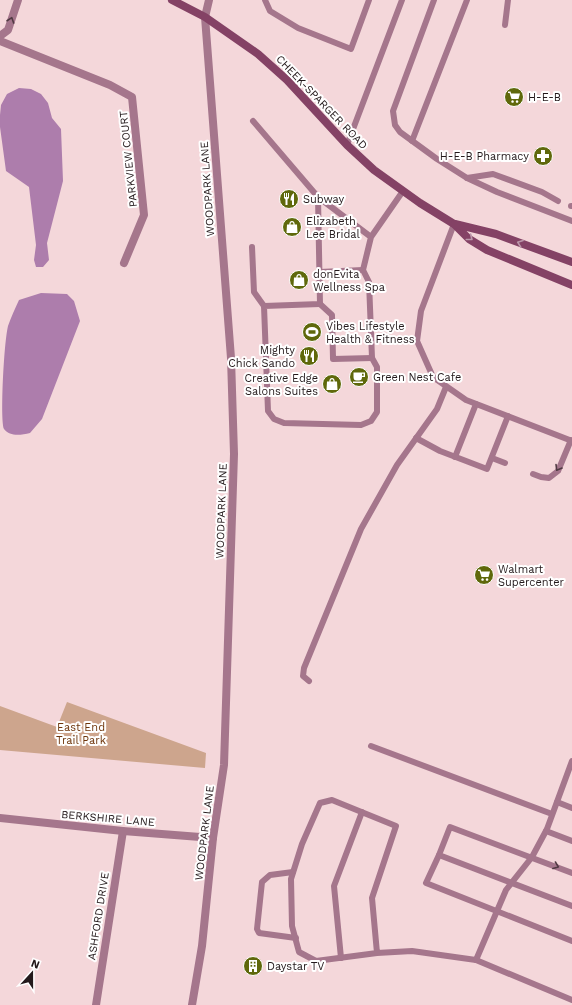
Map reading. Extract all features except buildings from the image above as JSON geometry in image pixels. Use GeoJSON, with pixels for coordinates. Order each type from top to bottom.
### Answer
{"type":"FeatureCollection","features":[{"type":"Feature","properties":{"kind":"main road","name":"CHEEK-SPARGER ROAD"},"geometry":{"type":"LineString","coordinates":[[172,0],[205,17],[258,54],[287,80],[347,144],[374,170],[420,203],[454,224],[469,239],[488,250],[572,285]]}},
{"type":"Feature","properties":{"kind":"main road","name":"CHEEK-SPARGER ROAD"},"geometry":{"type":"LineString","coordinates":[[454,224],[496,234],[572,262]]}},
{"type":"Feature","properties":{"kind":"street"},"geometry":{"type":"LineString","coordinates":[[0,36],[8,30],[18,0]]}},
{"type":"Feature","properties":{"kind":"street","name":"WOODPARK LANE"},"geometry":{"type":"LineString","coordinates":[[192,1005],[202,946],[224,765],[234,454],[231,358],[205,17],[209,0]]}},
{"type":"Feature","properties":{"kind":"street","name":"PARKVIEW COURT"},"geometry":{"type":"LineString","coordinates":[[0,41],[110,85],[132,97],[144,215],[124,263]]}},
{"type":"Feature","properties":{"kind":"street","name":"BERKSHIRE LANE"},"geometry":{"type":"LineString","coordinates":[[0,818],[123,831],[214,838]]}},
{"type":"Feature","properties":{"kind":"street","name":"ASHFORD DRIVE"},"geometry":{"type":"LineString","coordinates":[[96,1005],[123,831]]}},
{"type":"Feature","properties":{"kind":"lane"},"geometry":{"type":"LineString","coordinates":[[265,0],[270,11],[298,28],[351,49],[369,0]]}},
{"type":"Feature","properties":{"kind":"lane"},"geometry":{"type":"LineString","coordinates":[[347,144],[402,0]]}},
{"type":"Feature","properties":{"kind":"lane"},"geometry":{"type":"LineString","coordinates":[[434,0],[392,111],[395,125],[400,132],[412,141],[467,178],[497,192],[572,222]]}},
{"type":"Feature","properties":{"kind":"lane"},"geometry":{"type":"LineString","coordinates":[[412,141],[467,0]]}},
{"type":"Feature","properties":{"kind":"lane"},"geometry":{"type":"LineString","coordinates":[[505,25],[508,0]]}},
{"type":"Feature","properties":{"kind":"lane"},"geometry":{"type":"LineString","coordinates":[[253,121],[318,197],[371,237]]}},
{"type":"Feature","properties":{"kind":"lane"},"geometry":{"type":"LineString","coordinates":[[467,178],[493,174],[542,192],[558,201]]}},
{"type":"Feature","properties":{"kind":"lane"},"geometry":{"type":"LineString","coordinates":[[252,247],[254,292],[264,306],[268,411],[274,419],[284,423],[361,425],[371,421],[377,412],[377,367],[372,358],[369,282],[363,270],[371,237],[403,191]]}},
{"type":"Feature","properties":{"kind":"lane"},"geometry":{"type":"LineString","coordinates":[[318,197],[320,304]]}},
{"type":"Feature","properties":{"kind":"lane"},"geometry":{"type":"LineString","coordinates":[[454,224],[421,311],[418,341],[433,377],[466,400],[571,440],[558,471],[549,478],[533,474]]}},
{"type":"Feature","properties":{"kind":"lane"},"geometry":{"type":"LineString","coordinates":[[320,272],[363,270]]}},
{"type":"Feature","properties":{"kind":"lane"},"geometry":{"type":"LineString","coordinates":[[264,306],[320,304],[332,315],[333,359],[372,358]]}},
{"type":"Feature","properties":{"kind":"lane"},"geometry":{"type":"LineString","coordinates":[[309,681],[304,676],[304,668],[361,529],[396,465],[437,409],[446,387]]}},
{"type":"Feature","properties":{"kind":"lane"},"geometry":{"type":"LineString","coordinates":[[455,457],[476,404]]}},
{"type":"Feature","properties":{"kind":"lane"},"geometry":{"type":"LineString","coordinates":[[416,438],[440,451],[487,468],[508,416]]}},
{"type":"Feature","properties":{"kind":"lane"},"geometry":{"type":"LineString","coordinates":[[492,458],[505,463]]}},
{"type":"Feature","properties":{"kind":"lane"},"geometry":{"type":"LineString","coordinates":[[371,746],[552,814]]}},
{"type":"Feature","properties":{"kind":"lane"},"geometry":{"type":"LineString","coordinates":[[476,960],[506,890],[532,857],[546,831],[569,776],[572,761]]}},
{"type":"Feature","properties":{"kind":"lane"},"geometry":{"type":"LineString","coordinates":[[377,953],[372,898],[396,826],[332,800],[320,802],[302,844],[290,879],[292,926],[299,952],[316,961],[377,953],[412,951],[476,960],[572,1000]]}},
{"type":"Feature","properties":{"kind":"lane"},"geometry":{"type":"LineString","coordinates":[[557,802],[572,808]]}},
{"type":"Feature","properties":{"kind":"lane"},"geometry":{"type":"LineString","coordinates":[[341,958],[334,886],[362,812]]}},
{"type":"Feature","properties":{"kind":"lane"},"geometry":{"type":"LineString","coordinates":[[572,873],[450,827],[426,883],[572,941]]}},
{"type":"Feature","properties":{"kind":"lane"},"geometry":{"type":"LineString","coordinates":[[546,831],[572,841]]}},
{"type":"Feature","properties":{"kind":"lane"},"geometry":{"type":"LineString","coordinates":[[438,855],[572,906]]}},
{"type":"Feature","properties":{"kind":"lane"},"geometry":{"type":"LineString","coordinates":[[293,872],[270,875],[262,882],[257,929],[259,933],[296,938]]}},
{"type":"Feature","properties":{"kind":"green space","name":"East End Trail Park"},"geometry":{"type":"Polygon","coordinates":[[[67,702],[206,753],[205,768],[0,750],[0,706],[57,727],[67,702]]]}},
{"type":"Feature","properties":{"kind":"shaded area"},"geometry":{"type":"Polygon","coordinates":[[[19,88],[31,89],[41,94],[48,103],[52,118],[61,129],[63,181],[47,243],[49,260],[43,267],[36,267],[34,260],[36,245],[29,187],[6,171],[0,127],[1,105],[7,94],[19,88]]]}},
{"type":"Feature","properties":{"kind":"shaded area"},"geometry":{"type":"Polygon","coordinates":[[[41,293],[67,294],[74,301],[80,321],[42,419],[30,433],[19,435],[12,434],[6,432],[4,429],[2,411],[4,363],[8,326],[19,300],[41,293]]]}},
{"type":"Feature","properties":{"kind":"place","name":"H-E-B"},"geometry":{"type":"Point","coordinates":[514,97]}},
{"type":"Feature","properties":{"kind":"place","name":"H-E-B Pharmacy"},"geometry":{"type":"Point","coordinates":[543,156]}},
{"type":"Feature","properties":{"kind":"place","name":"Subway"},"geometry":{"type":"Point","coordinates":[289,199]}},
{"type":"Feature","properties":{"kind":"place","name":"Elizabeth Lee Bridal"},"geometry":{"type":"Point","coordinates":[292,227]}},
{"type":"Feature","properties":{"kind":"place","name":"donEvita Wellness Spa"},"geometry":{"type":"Point","coordinates":[299,280]}},
{"type":"Feature","properties":{"kind":"place","name":"Vibes Lifestyle Health & Fitness"},"geometry":{"type":"Point","coordinates":[312,332]}},
{"type":"Feature","properties":{"kind":"place","name":"Mighty Chick Sando"},"geometry":{"type":"Point","coordinates":[309,356]}},
{"type":"Feature","properties":{"kind":"place","name":"Green Nest Cafe"},"geometry":{"type":"Point","coordinates":[359,377]}},
{"type":"Feature","properties":{"kind":"place","name":"Creative Edge Salons Suites"},"geometry":{"type":"Point","coordinates":[332,384]}},
{"type":"Feature","properties":{"kind":"place","name":"Walmart Supercenter"},"geometry":{"type":"Point","coordinates":[484,575]}},
{"type":"Feature","properties":{"kind":"place","name":"Daystar TV"},"geometry":{"type":"Point","coordinates":[253,966]}}]}
